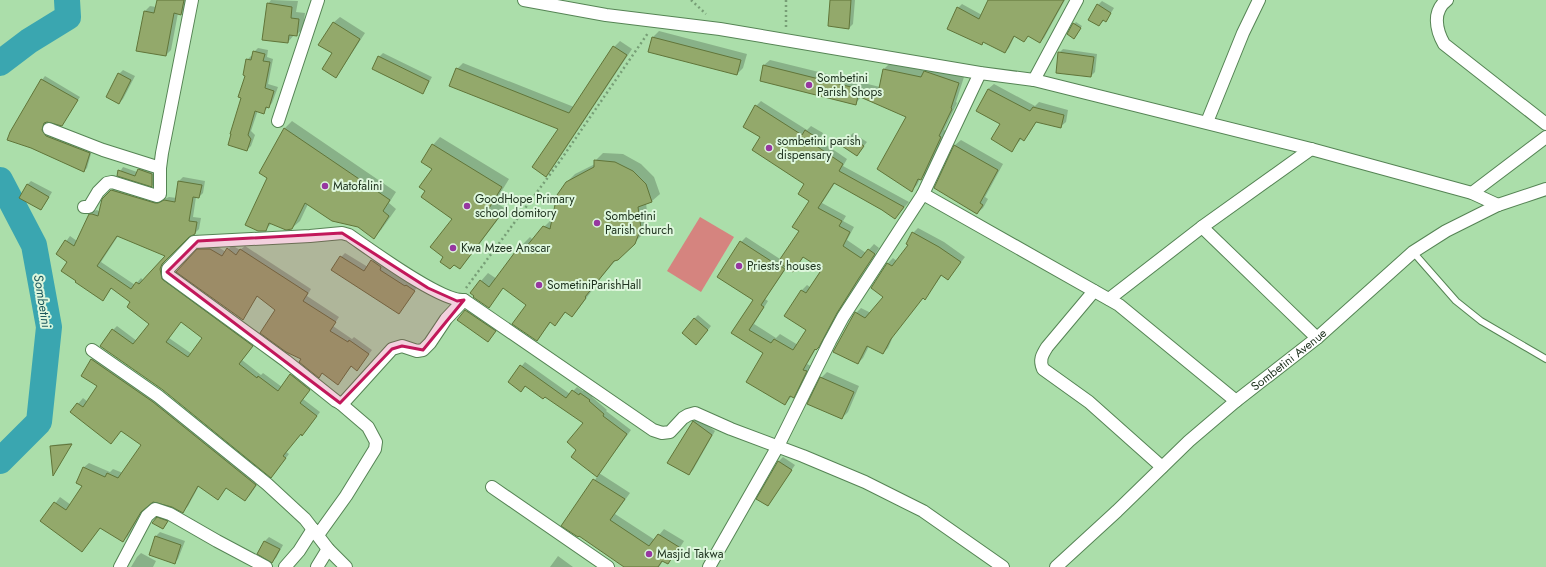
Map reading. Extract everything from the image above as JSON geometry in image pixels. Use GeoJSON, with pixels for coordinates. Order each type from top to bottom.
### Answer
{"type":"FeatureCollection","features":[{"type":"Feature","properties":{"kind":"street"},"geometry":{"type":"LineString","coordinates":[[84,207],[89,207],[98,192],[106,183],[112,182],[157,196],[160,194],[160,168],[192,0]]}},
{"type":"Feature","properties":{"kind":"street"},"geometry":{"type":"LineString","coordinates":[[278,121],[318,0]]}},
{"type":"Feature","properties":{"kind":"street"},"geometry":{"type":"LineString","coordinates":[[524,0],[606,16],[720,29],[980,73],[1034,80],[1311,149],[1472,193],[1498,204]]}},
{"type":"Feature","properties":{"kind":"street"},"geometry":{"type":"LineString","coordinates":[[1034,80],[1076,0]]}},
{"type":"Feature","properties":{"kind":"street"},"geometry":{"type":"LineString","coordinates":[[1207,122],[1243,33],[1259,0]]}},
{"type":"Feature","properties":{"kind":"street"},"geometry":{"type":"LineString","coordinates":[[1447,0],[1444,2],[1438,14],[1436,25],[1444,44],[1546,124]]}},
{"type":"Feature","properties":{"kind":"street"},"geometry":{"type":"LineString","coordinates":[[709,567],[778,446],[836,329],[923,194],[980,73]]}},
{"type":"Feature","properties":{"kind":"street"},"geometry":{"type":"LineString","coordinates":[[48,129],[103,150],[160,168]]}},
{"type":"Feature","properties":{"kind":"street"},"geometry":{"type":"LineString","coordinates":[[1472,193],[1546,137]]}},
{"type":"Feature","properties":{"kind":"street"},"geometry":{"type":"LineString","coordinates":[[1109,299],[1202,227],[1311,149]]}},
{"type":"Feature","properties":{"kind":"street","name":"Sombetini Avenue"},"geometry":{"type":"LineString","coordinates":[[1056,567],[1189,441],[1236,401],[1317,338],[1412,252],[1446,231],[1498,204],[1546,189]]}},
{"type":"Feature","properties":{"kind":"street"},"geometry":{"type":"LineString","coordinates":[[923,194],[1094,291],[1120,304],[1236,401]]}},
{"type":"Feature","properties":{"kind":"street"},"geometry":{"type":"LineString","coordinates":[[1202,227],[1317,338]]}},
{"type":"Feature","properties":{"kind":"street"},"geometry":{"type":"LineString","coordinates":[[285,567],[346,496],[376,445],[376,442],[368,427],[340,403],[336,402],[286,361],[168,275],[168,269],[194,242],[342,233],[349,235],[428,288],[460,301],[653,430],[662,433],[670,432],[688,415],[695,413],[731,429],[778,446],[866,482],[923,511],[1003,567]]}},
{"type":"Feature","properties":{"kind":"street"},"geometry":{"type":"LineString","coordinates":[[1094,291],[1047,347],[1041,357],[1040,363],[1043,369],[1089,402],[1162,467]]}},
{"type":"Feature","properties":{"kind":"street"},"geometry":{"type":"LineString","coordinates":[[340,403],[344,402],[392,349],[402,346],[417,351],[423,350],[430,343],[460,301]]}},
{"type":"Feature","properties":{"kind":"street"},"geometry":{"type":"LineString","coordinates":[[92,350],[158,396],[229,452],[290,504],[305,519],[328,549],[346,567]]}},
{"type":"Feature","properties":{"kind":"street"},"geometry":{"type":"LineString","coordinates":[[492,487],[608,567]]}},
{"type":"Feature","properties":{"kind":"street"},"geometry":{"type":"LineString","coordinates":[[120,567],[146,516],[155,509],[170,514],[266,567]]}},
{"type":"Feature","properties":{"kind":"street"},"geometry":{"type":"LineString","coordinates":[[317,567],[328,549]]}},
{"type":"Feature","properties":{"kind":"lane"},"geometry":{"type":"LineString","coordinates":[[1412,252],[1456,301],[1481,320],[1546,359]]}},
{"type":"Feature","properties":{"kind":"path"},"geometry":{"type":"LineString","coordinates":[[786,0],[786,41]]}},
{"type":"Feature","properties":{"kind":"path"},"geometry":{"type":"LineString","coordinates":[[460,301],[556,166],[656,21]]}},
{"type":"Feature","properties":{"kind":"highlighted area"},"geometry":{"type":"Polygon","coordinates":[[[342,233],[428,288],[457,301],[464,300],[423,350],[402,346],[392,349],[340,403],[167,272],[198,241],[342,233]]]}},
{"type":"Feature","properties":{"kind":"shaded area"},"geometry":{"type":"Polygon","coordinates":[[[700,217],[734,237],[701,292],[667,271],[700,217]]]}},
{"type":"Feature","properties":{"kind":"building"},"geometry":{"type":"Polygon","coordinates":[[[157,0],[184,0],[181,15],[174,13],[166,56],[136,51],[144,11],[154,13],[157,0]]]}},
{"type":"Feature","properties":{"kind":"building"},"geometry":{"type":"Polygon","coordinates":[[[830,0],[851,0],[849,29],[828,26],[830,0]]]}},
{"type":"Feature","properties":{"kind":"building"},"geometry":{"type":"Polygon","coordinates":[[[988,0],[1064,0],[1040,43],[1028,36],[1024,42],[1014,36],[1005,53],[983,42],[982,45],[947,29],[957,7],[979,19],[988,0]]]}},
{"type":"Feature","properties":{"kind":"building"},"geometry":{"type":"Polygon","coordinates":[[[267,3],[292,7],[291,18],[299,19],[297,36],[289,35],[288,43],[262,40],[267,3]]]}},
{"type":"Feature","properties":{"kind":"building"},"geometry":{"type":"Polygon","coordinates":[[[1097,4],[1111,13],[1106,22],[1103,20],[1099,26],[1088,20],[1097,4]]]}},
{"type":"Feature","properties":{"kind":"building"},"geometry":{"type":"Polygon","coordinates":[[[333,22],[360,39],[336,78],[322,69],[332,53],[318,45],[333,22]]]}},
{"type":"Feature","properties":{"kind":"building"},"geometry":{"type":"Polygon","coordinates":[[[1073,23],[1081,28],[1074,39],[1067,34],[1073,23]]]}},
{"type":"Feature","properties":{"kind":"building"},"geometry":{"type":"Polygon","coordinates":[[[652,37],[741,60],[737,75],[648,52],[652,37]]]}},
{"type":"Feature","properties":{"kind":"building"},"geometry":{"type":"Polygon","coordinates":[[[613,46],[627,55],[546,177],[532,167],[558,129],[449,86],[456,68],[569,113],[613,46]]]}},
{"type":"Feature","properties":{"kind":"building"},"geometry":{"type":"Polygon","coordinates":[[[253,51],[265,54],[263,61],[270,62],[265,88],[274,91],[269,108],[266,107],[264,114],[255,111],[248,135],[251,139],[247,151],[228,145],[241,98],[238,97],[245,76],[243,75],[246,59],[251,60],[253,51]]]}},
{"type":"Feature","properties":{"kind":"building"},"geometry":{"type":"Polygon","coordinates":[[[1058,52],[1094,57],[1091,77],[1056,73],[1058,52]]]}},
{"type":"Feature","properties":{"kind":"building"},"geometry":{"type":"Polygon","coordinates":[[[378,56],[429,81],[423,94],[372,69],[378,56]]]}},
{"type":"Feature","properties":{"kind":"building"},"geometry":{"type":"Polygon","coordinates":[[[763,65],[875,93],[878,93],[883,69],[921,77],[924,71],[959,83],[951,108],[952,109],[939,136],[941,137],[921,180],[918,179],[912,192],[877,169],[906,117],[858,96],[856,105],[760,81],[763,65]]]}},
{"type":"Feature","properties":{"kind":"building"},"geometry":{"type":"Polygon","coordinates":[[[118,73],[131,80],[119,104],[106,97],[118,73]]]}},
{"type":"Feature","properties":{"kind":"building"},"geometry":{"type":"Polygon","coordinates":[[[41,79],[78,100],[62,126],[47,122],[44,123],[42,130],[46,136],[90,153],[84,172],[31,148],[7,140],[10,132],[41,79]]]}},
{"type":"Feature","properties":{"kind":"building"},"geometry":{"type":"Polygon","coordinates":[[[988,89],[1030,111],[1033,107],[1064,115],[1061,128],[1036,122],[1024,141],[1020,138],[1012,152],[991,139],[1000,124],[976,111],[988,89]]]}},
{"type":"Feature","properties":{"kind":"building"},"geometry":{"type":"Polygon","coordinates":[[[755,105],[802,135],[805,130],[819,139],[815,145],[843,164],[839,171],[904,207],[895,219],[834,183],[818,208],[842,221],[839,226],[850,232],[843,246],[861,258],[868,249],[875,254],[837,313],[819,347],[816,350],[815,349],[803,370],[807,371],[794,398],[790,396],[785,405],[746,382],[763,353],[731,333],[753,300],[717,277],[740,241],[785,269],[761,305],[764,307],[749,330],[771,343],[774,339],[793,350],[806,330],[784,316],[801,290],[806,293],[822,269],[803,257],[793,272],[778,262],[799,231],[792,227],[809,201],[798,194],[804,184],[752,150],[760,137],[743,127],[755,105]]]}},
{"type":"Feature","properties":{"kind":"building","name":"Matofalini"},"geometry":{"type":"Polygon","coordinates":[[[284,128],[390,200],[383,211],[389,216],[374,239],[358,227],[332,221],[305,203],[292,229],[286,230],[269,223],[266,231],[258,231],[245,225],[267,178],[259,173],[284,128]]]}},
{"type":"Feature","properties":{"kind":"building"},"geometry":{"type":"Polygon","coordinates":[[[849,136],[864,146],[857,156],[842,146],[849,136]]]}},
{"type":"Feature","properties":{"kind":"building"},"geometry":{"type":"Polygon","coordinates":[[[432,144],[502,187],[488,210],[499,217],[460,269],[454,265],[450,269],[440,262],[443,257],[430,247],[452,219],[421,197],[425,191],[419,187],[432,169],[421,162],[432,144]]]}},
{"type":"Feature","properties":{"kind":"building"},"geometry":{"type":"Polygon","coordinates":[[[954,145],[998,170],[980,203],[983,205],[977,214],[934,188],[954,145]]]}},
{"type":"Feature","properties":{"kind":"building","name":"Sombetini Parish church"},"geometry":{"type":"Polygon","coordinates":[[[594,160],[615,162],[633,171],[646,184],[652,202],[638,207],[641,228],[635,244],[618,260],[614,261],[585,297],[586,298],[572,317],[565,312],[555,326],[550,322],[537,341],[512,324],[526,305],[503,288],[489,308],[473,297],[474,296],[470,293],[480,280],[489,287],[521,244],[526,247],[543,226],[550,229],[557,195],[566,182],[594,167],[594,160]]]}},
{"type":"Feature","properties":{"kind":"building"},"geometry":{"type":"Polygon","coordinates":[[[138,169],[152,174],[152,187],[117,176],[118,170],[135,176],[138,169]]]}},
{"type":"Feature","properties":{"kind":"building"},"geometry":{"type":"Polygon","coordinates":[[[178,181],[202,185],[199,198],[193,197],[189,221],[197,222],[195,234],[189,237],[162,264],[160,269],[162,279],[253,346],[239,364],[257,378],[258,376],[278,391],[290,374],[310,390],[300,403],[317,416],[302,436],[301,434],[283,456],[286,458],[271,478],[163,390],[100,346],[112,329],[133,344],[149,324],[127,307],[130,302],[111,288],[103,301],[61,271],[67,262],[56,254],[65,240],[74,246],[89,214],[98,216],[102,199],[111,190],[155,203],[164,200],[175,202],[178,181]],[[117,236],[97,266],[131,289],[136,282],[139,284],[165,256],[117,236]],[[181,322],[166,342],[188,357],[202,338],[181,322]]]}},
{"type":"Feature","properties":{"kind":"building"},"geometry":{"type":"Polygon","coordinates":[[[27,184],[49,197],[41,210],[19,198],[27,184]]]}},
{"type":"Feature","properties":{"kind":"building"},"geometry":{"type":"Polygon","coordinates":[[[912,232],[939,247],[961,262],[948,280],[941,275],[925,300],[923,298],[891,339],[883,354],[867,346],[858,364],[833,352],[855,312],[865,318],[883,297],[871,288],[887,263],[892,266],[908,245],[906,244],[912,232]]]}},
{"type":"Feature","properties":{"kind":"building"},"geometry":{"type":"Polygon","coordinates":[[[227,248],[236,255],[240,249],[308,293],[303,301],[336,322],[330,331],[348,342],[349,340],[369,354],[357,371],[351,366],[338,385],[322,373],[319,378],[299,362],[301,359],[286,352],[260,333],[275,310],[257,296],[243,320],[176,272],[197,249],[210,249],[222,256],[227,248]]]}},
{"type":"Feature","properties":{"kind":"building"},"geometry":{"type":"Polygon","coordinates":[[[340,256],[364,271],[371,260],[381,267],[380,270],[415,291],[399,314],[331,270],[340,256]]]}},
{"type":"Feature","properties":{"kind":"building"},"geometry":{"type":"Polygon","coordinates":[[[465,310],[496,331],[488,342],[457,320],[465,310]]]}},
{"type":"Feature","properties":{"kind":"building"},"geometry":{"type":"Polygon","coordinates":[[[694,318],[708,330],[696,345],[682,333],[694,318]]]}},
{"type":"Feature","properties":{"kind":"building"},"geometry":{"type":"Polygon","coordinates":[[[91,359],[153,402],[256,485],[245,501],[226,488],[218,500],[198,486],[183,513],[172,507],[153,502],[141,512],[123,542],[100,528],[82,552],[40,521],[54,502],[66,510],[82,486],[76,483],[83,467],[105,477],[107,473],[118,478],[141,445],[121,431],[111,444],[70,412],[77,403],[83,407],[97,386],[81,376],[91,359]]]}},
{"type":"Feature","properties":{"kind":"building"},"geometry":{"type":"Polygon","coordinates":[[[520,365],[566,398],[572,390],[579,395],[580,393],[590,400],[589,401],[604,414],[603,416],[627,434],[597,477],[571,457],[576,450],[567,442],[583,423],[545,397],[543,399],[525,386],[521,392],[508,382],[520,365]]]}},
{"type":"Feature","properties":{"kind":"building"},"geometry":{"type":"Polygon","coordinates":[[[820,377],[854,392],[842,419],[807,404],[820,377]]]}},
{"type":"Feature","properties":{"kind":"building"},"geometry":{"type":"Polygon","coordinates":[[[693,421],[712,435],[689,475],[667,463],[693,421]]]}},
{"type":"Feature","properties":{"kind":"building"},"geometry":{"type":"Polygon","coordinates":[[[72,444],[53,476],[50,446],[72,444]]]}},
{"type":"Feature","properties":{"kind":"building"},"geometry":{"type":"Polygon","coordinates":[[[778,461],[792,470],[768,506],[756,499],[778,461]]]}},
{"type":"Feature","properties":{"kind":"building"},"geometry":{"type":"Polygon","coordinates":[[[593,479],[625,499],[610,520],[649,546],[658,534],[679,547],[668,564],[662,561],[658,567],[624,567],[579,536],[578,537],[561,526],[593,479]]]}},
{"type":"Feature","properties":{"kind":"building"},"geometry":{"type":"Polygon","coordinates":[[[157,517],[168,521],[163,529],[152,523],[157,517]]]}},
{"type":"Feature","properties":{"kind":"building"},"geometry":{"type":"Polygon","coordinates":[[[155,536],[181,545],[175,564],[149,555],[155,536]]]}},
{"type":"Feature","properties":{"kind":"building"},"geometry":{"type":"Polygon","coordinates":[[[264,541],[280,549],[272,563],[257,554],[264,541]]]}},
{"type":"Feature","properties":{"kind":"waterway","name":"Sombetini"},"geometry":{"type":"LineString","coordinates":[[0,63],[29,41],[68,17],[67,0]]}},
{"type":"Feature","properties":{"kind":"waterway","name":"Sombetini"},"geometry":{"type":"LineString","coordinates":[[0,180],[34,245],[49,327],[39,422],[0,461]]}},
{"type":"Feature","properties":{"kind":"place","name":"Sombetini Parish Shops"},"geometry":{"type":"Point","coordinates":[809,85]}},
{"type":"Feature","properties":{"kind":"place","name":"sombetini parish dispensary"},"geometry":{"type":"Point","coordinates":[769,148]}},
{"type":"Feature","properties":{"kind":"place","name":"Matofalini"},"geometry":{"type":"Point","coordinates":[325,186]}},
{"type":"Feature","properties":{"kind":"place","name":"GoodHope Primary school domitory"},"geometry":{"type":"Point","coordinates":[467,206]}},
{"type":"Feature","properties":{"kind":"place","name":"Sombetini Parish church"},"geometry":{"type":"Point","coordinates":[597,223]}},
{"type":"Feature","properties":{"kind":"place","name":"Kwa Mzee Anscar"},"geometry":{"type":"Point","coordinates":[453,248]}},
{"type":"Feature","properties":{"kind":"place","name":"Priests' houses"},"geometry":{"type":"Point","coordinates":[739,266]}},
{"type":"Feature","properties":{"kind":"place","name":"SometiniParishHall"},"geometry":{"type":"Point","coordinates":[539,285]}},
{"type":"Feature","properties":{"kind":"place","name":"Masjid Takwa"},"geometry":{"type":"Point","coordinates":[649,554]}}]}
